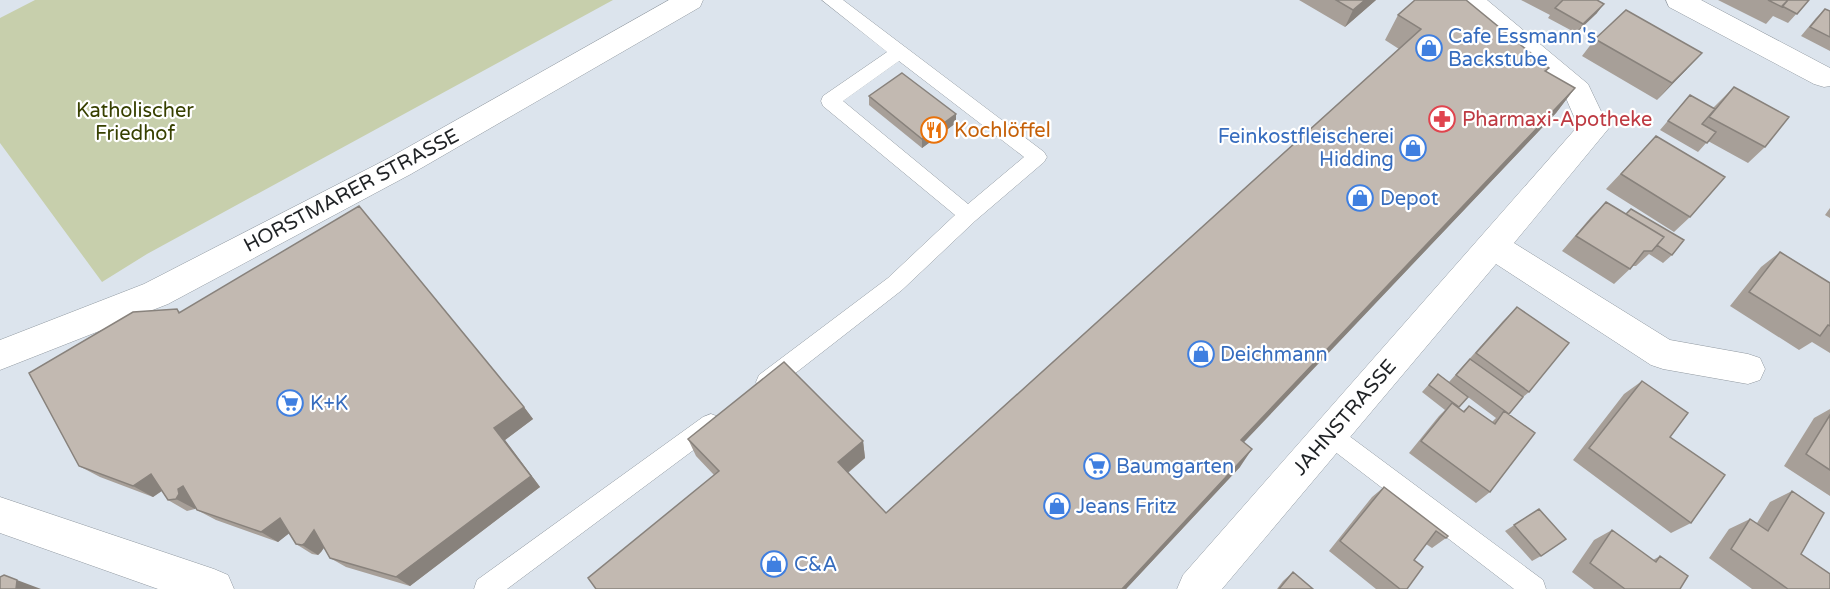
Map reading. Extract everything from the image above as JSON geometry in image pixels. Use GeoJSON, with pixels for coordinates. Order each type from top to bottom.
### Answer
{"type":"FeatureCollection","features":[{"type":"Feature","properties":{"kind":"street","name":"HORSTMARER STRASSE"},"geometry":{"type":"LineString","coordinates":[[0,355],[156,294],[400,166],[690,0]]}},
{"type":"Feature","properties":{"kind":"street","name":"JAHNSTRASSE"},"geometry":{"type":"LineString","coordinates":[[1197,589],[1594,128],[1578,92],[1470,0]]}},
{"type":"Feature","properties":{"kind":"street"},"geometry":{"type":"LineString","coordinates":[[1678,0],[1824,77]]}},
{"type":"Feature","properties":{"kind":"street"},"geometry":{"type":"LineString","coordinates":[[1492,245],[1663,354],[1748,369]]}},
{"type":"Feature","properties":{"kind":"street"},"geometry":{"type":"LineString","coordinates":[[0,515],[214,589]]}},
{"type":"Feature","properties":{"kind":"lane"},"geometry":{"type":"LineString","coordinates":[[748,396],[895,284],[968,215],[1037,157],[831,0]]}},
{"type":"Feature","properties":{"kind":"lane"},"geometry":{"type":"LineString","coordinates":[[900,52],[831,101],[968,215]]}},
{"type":"Feature","properties":{"kind":"lane"},"geometry":{"type":"LineString","coordinates":[[486,589],[730,410]]}},
{"type":"Feature","properties":{"kind":"lane"},"geometry":{"type":"LineString","coordinates":[[1329,434],[1534,589]]}},
{"type":"Feature","properties":{"kind":"green space","name":"Katholischer Friedhof"},"geometry":{"type":"Polygon","coordinates":[[[35,0],[613,0],[147,254],[102,282],[0,143],[0,18],[35,0]]]}},
{"type":"Feature","properties":{"kind":"building"},"geometry":{"type":"Polygon","coordinates":[[[1336,0],[1365,0],[1353,10],[1336,0]]]}},
{"type":"Feature","properties":{"kind":"building"},"geometry":{"type":"Polygon","coordinates":[[[1415,0],[1466,0],[1549,68],[1545,71],[1575,88],[1241,440],[1252,449],[1122,589],[596,589],[588,578],[719,471],[688,439],[784,362],[863,441],[838,462],[886,513],[1421,29],[1398,15],[1415,0]]]}},
{"type":"Feature","properties":{"kind":"building"},"geometry":{"type":"Polygon","coordinates":[[[1563,0],[1597,0],[1604,4],[1583,24],[1555,8],[1563,0]]]}},
{"type":"Feature","properties":{"kind":"building"},"geometry":{"type":"Polygon","coordinates":[[[1768,0],[1788,0],[1782,7],[1768,0]]]}},
{"type":"Feature","properties":{"kind":"building"},"geometry":{"type":"Polygon","coordinates":[[[1788,0],[1809,0],[1797,14],[1782,6],[1788,0]]]}},
{"type":"Feature","properties":{"kind":"building"},"geometry":{"type":"Polygon","coordinates":[[[1825,9],[1830,11],[1830,37],[1810,27],[1825,9]]]}},
{"type":"Feature","properties":{"kind":"building"},"geometry":{"type":"Polygon","coordinates":[[[1626,10],[1702,53],[1672,83],[1595,39],[1626,10]]]}},
{"type":"Feature","properties":{"kind":"building"},"geometry":{"type":"Polygon","coordinates":[[[902,73],[956,114],[922,139],[869,96],[902,73]]]}},
{"type":"Feature","properties":{"kind":"building"},"geometry":{"type":"Polygon","coordinates":[[[1734,87],[1789,117],[1765,147],[1709,117],[1734,87]]]}},
{"type":"Feature","properties":{"kind":"building"},"geometry":{"type":"Polygon","coordinates":[[[1690,95],[1715,109],[1702,124],[1716,132],[1707,143],[1668,121],[1690,95]]]}},
{"type":"Feature","properties":{"kind":"building"},"geometry":{"type":"Polygon","coordinates":[[[1656,136],[1725,177],[1690,217],[1621,174],[1656,136]]]}},
{"type":"Feature","properties":{"kind":"building"},"geometry":{"type":"Polygon","coordinates":[[[1606,202],[1664,237],[1652,251],[1644,251],[1630,269],[1576,236],[1606,202]]]}},
{"type":"Feature","properties":{"kind":"building","name":"K+K"},"geometry":{"type":"Polygon","coordinates":[[[359,206],[524,407],[494,428],[531,476],[396,577],[330,558],[314,530],[305,543],[296,544],[280,518],[261,532],[197,510],[183,486],[178,489],[179,494],[176,499],[168,500],[151,474],[133,486],[79,466],[29,373],[133,312],[177,309],[179,313],[359,206]]]}},
{"type":"Feature","properties":{"kind":"building"},"geometry":{"type":"Polygon","coordinates":[[[1631,209],[1684,240],[1672,255],[1657,245],[1664,237],[1626,214],[1631,209]]]}},
{"type":"Feature","properties":{"kind":"building"},"geometry":{"type":"Polygon","coordinates":[[[1780,252],[1830,283],[1830,326],[1828,325],[1820,336],[1749,292],[1780,252]]]}},
{"type":"Feature","properties":{"kind":"building"},"geometry":{"type":"Polygon","coordinates":[[[1517,307],[1569,343],[1529,392],[1476,353],[1517,307]]]}},
{"type":"Feature","properties":{"kind":"building"},"geometry":{"type":"Polygon","coordinates":[[[1470,359],[1523,397],[1509,414],[1456,375],[1470,359]]]}},
{"type":"Feature","properties":{"kind":"building"},"geometry":{"type":"Polygon","coordinates":[[[1438,374],[1468,397],[1459,407],[1429,385],[1438,374]]]}},
{"type":"Feature","properties":{"kind":"building"},"geometry":{"type":"Polygon","coordinates":[[[1642,381],[1688,413],[1670,437],[1725,475],[1691,523],[1589,448],[1642,381]]]}},
{"type":"Feature","properties":{"kind":"building"},"geometry":{"type":"Polygon","coordinates":[[[1452,403],[1464,412],[1469,406],[1495,424],[1504,411],[1535,433],[1490,492],[1421,441],[1452,403]]]}},
{"type":"Feature","properties":{"kind":"building"},"geometry":{"type":"Polygon","coordinates":[[[1830,415],[1830,470],[1806,454],[1830,415]]]}},
{"type":"Feature","properties":{"kind":"building"},"geometry":{"type":"Polygon","coordinates":[[[1384,487],[1448,536],[1446,538],[1436,531],[1414,560],[1423,567],[1407,589],[1400,589],[1340,541],[1384,487]]]}},
{"type":"Feature","properties":{"kind":"building"},"geometry":{"type":"Polygon","coordinates":[[[1792,491],[1824,513],[1801,554],[1830,574],[1830,589],[1788,589],[1731,549],[1750,519],[1768,531],[1792,491]]]}},
{"type":"Feature","properties":{"kind":"building"},"geometry":{"type":"Polygon","coordinates":[[[1539,509],[1566,539],[1541,556],[1514,525],[1539,509]]]}},
{"type":"Feature","properties":{"kind":"building"},"geometry":{"type":"Polygon","coordinates":[[[1612,530],[1656,562],[1660,556],[1688,576],[1680,589],[1625,589],[1590,563],[1612,530]]]}},
{"type":"Feature","properties":{"kind":"building"},"geometry":{"type":"Polygon","coordinates":[[[1293,572],[1313,589],[1279,589],[1293,572]]]}},
{"type":"Feature","properties":{"kind":"building"},"geometry":{"type":"Polygon","coordinates":[[[4,575],[17,580],[16,589],[0,589],[0,577],[4,575]]]}},
{"type":"Feature","properties":{"kind":"place","name":"Cafe Essmann's Backstube"},"geometry":{"type":"Point","coordinates":[1429,48]}},
{"type":"Feature","properties":{"kind":"place","name":"Pharmaxi-Apotheke"},"geometry":{"type":"Point","coordinates":[1442,119]}},
{"type":"Feature","properties":{"kind":"place","name":"Kochlöffel"},"geometry":{"type":"Point","coordinates":[934,130]}},
{"type":"Feature","properties":{"kind":"place","name":"Feinkostfleischerei Hidding"},"geometry":{"type":"Point","coordinates":[1413,148]}},
{"type":"Feature","properties":{"kind":"place","name":"Depot"},"geometry":{"type":"Point","coordinates":[1360,198]}},
{"type":"Feature","properties":{"kind":"place","name":"Deichmann"},"geometry":{"type":"Point","coordinates":[1201,354]}},
{"type":"Feature","properties":{"kind":"place","name":"K+K"},"geometry":{"type":"Point","coordinates":[290,403]}},
{"type":"Feature","properties":{"kind":"place","name":"Baumgarten"},"geometry":{"type":"Point","coordinates":[1097,466]}},
{"type":"Feature","properties":{"kind":"place","name":"Jeans Fritz"},"geometry":{"type":"Point","coordinates":[1057,506]}},
{"type":"Feature","properties":{"kind":"place","name":"C&A"},"geometry":{"type":"Point","coordinates":[774,564]}}]}
